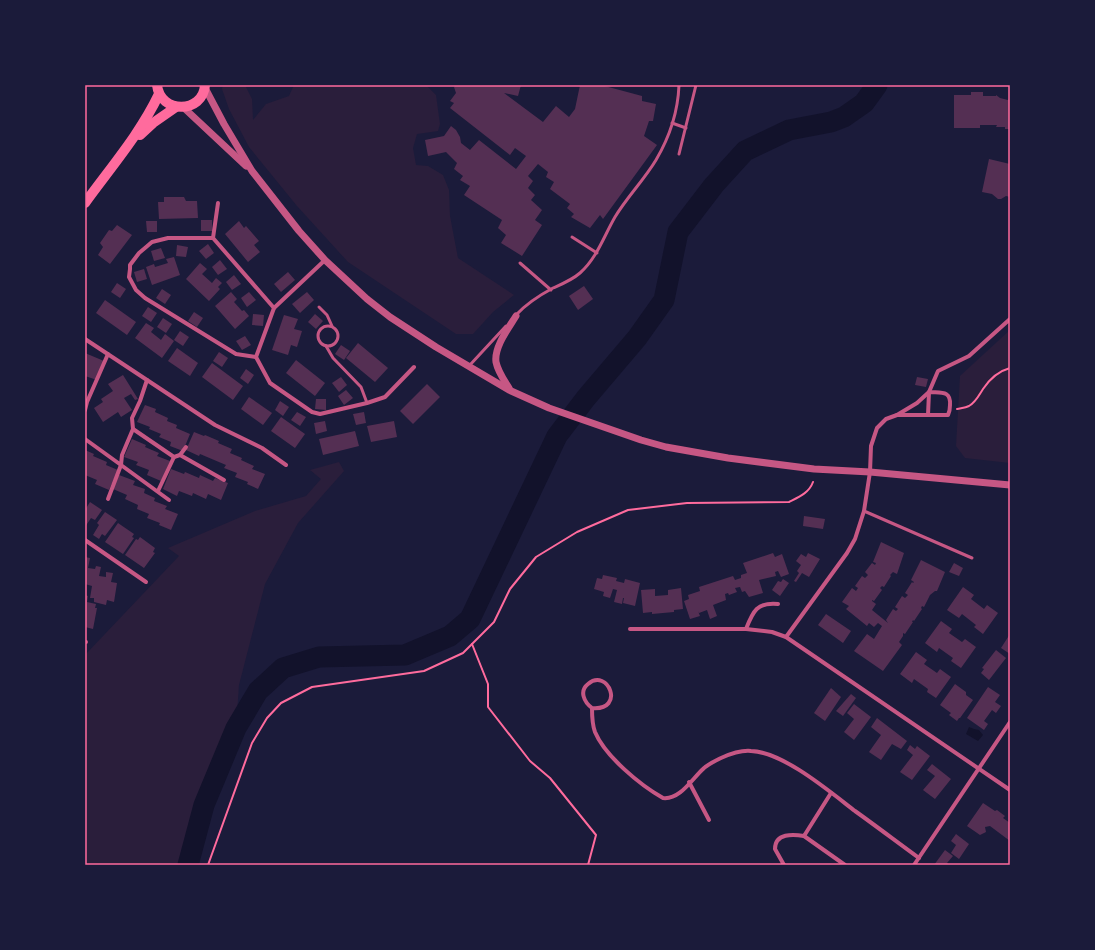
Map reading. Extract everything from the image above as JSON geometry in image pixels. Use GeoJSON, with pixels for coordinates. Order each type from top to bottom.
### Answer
{"type":"FeatureCollection","features":[{"type":"Feature","properties":{"kind":"main road"},"geometry":{"type":"LineString","coordinates":[[124,152],[153,123],[180,107],[193,104],[197,101],[205,86]]}},
{"type":"Feature","properties":{"kind":"main road"},"geometry":{"type":"LineString","coordinates":[[158,89],[169,104],[180,107]]}},
{"type":"Feature","properties":{"kind":"main road"},"geometry":{"type":"LineString","coordinates":[[85,203],[124,152],[147,118],[158,89]]}},
{"type":"Feature","properties":{"kind":"street"},"geometry":{"type":"LineString","coordinates":[[205,86],[224,124],[252,171],[299,231],[325,260],[367,300],[417,336],[510,390],[549,408],[641,440],[666,447],[728,458],[814,469],[870,472],[1010,485]]}},
{"type":"Feature","properties":{"kind":"street"},"geometry":{"type":"LineString","coordinates":[[180,107],[252,171]]}},
{"type":"Feature","properties":{"kind":"street"},"geometry":{"type":"LineString","coordinates":[[212,238],[218,203]]}},
{"type":"Feature","properties":{"kind":"street"},"geometry":{"type":"LineString","coordinates":[[256,357],[236,354],[144,298],[136,290],[130,277],[130,264],[139,253],[152,242],[168,238],[212,238],[274,308]]}},
{"type":"Feature","properties":{"kind":"street"},"geometry":{"type":"LineString","coordinates":[[325,260],[274,308],[256,357],[270,383],[316,414],[320,414],[368,403],[385,397],[414,367]]}},
{"type":"Feature","properties":{"kind":"street"},"geometry":{"type":"LineString","coordinates":[[510,390],[496,361],[499,346],[516,316]]}},
{"type":"Feature","properties":{"kind":"street"},"geometry":{"type":"LineString","coordinates":[[928,415],[929,392],[938,371],[969,356],[1010,319]]}},
{"type":"Feature","properties":{"kind":"street"},"geometry":{"type":"LineString","coordinates":[[85,339],[215,425],[262,448],[286,465]]}},
{"type":"Feature","properties":{"kind":"street"},"geometry":{"type":"LineString","coordinates":[[85,410],[86,402],[108,354]]}},
{"type":"Feature","properties":{"kind":"street"},"geometry":{"type":"LineString","coordinates":[[108,499],[121,465],[122,455],[133,429],[132,418],[147,380]]}},
{"type":"Feature","properties":{"kind":"street"},"geometry":{"type":"LineString","coordinates":[[786,637],[847,554],[855,539],[864,511],[870,472],[871,446],[877,428],[886,419],[897,415],[917,403],[929,392],[945,393],[949,395],[950,411],[948,415],[897,415]]}},
{"type":"Feature","properties":{"kind":"street"},"geometry":{"type":"LineString","coordinates":[[133,429],[174,457],[180,456],[224,480]]}},
{"type":"Feature","properties":{"kind":"street"},"geometry":{"type":"LineString","coordinates":[[85,439],[169,500]]}},
{"type":"Feature","properties":{"kind":"street"},"geometry":{"type":"LineString","coordinates":[[180,456],[186,447]]}},
{"type":"Feature","properties":{"kind":"street"},"geometry":{"type":"LineString","coordinates":[[158,492],[174,457]]}},
{"type":"Feature","properties":{"kind":"street"},"geometry":{"type":"LineString","coordinates":[[85,540],[146,582]]}},
{"type":"Feature","properties":{"kind":"street"},"geometry":{"type":"LineString","coordinates":[[746,629],[751,616],[756,609],[767,603],[778,604]]}},
{"type":"Feature","properties":{"kind":"street"},"geometry":{"type":"LineString","coordinates":[[630,629],[746,629],[772,632],[786,637],[1010,790]]}},
{"type":"Feature","properties":{"kind":"street"},"geometry":{"type":"LineString","coordinates":[[592,708],[606,706],[610,701],[612,694],[610,688],[605,682],[599,680],[592,681],[587,685],[584,691],[584,698],[587,704],[592,708],[593,725],[600,742],[628,772],[663,798],[668,799],[682,791],[704,768],[724,757],[736,752],[750,751],[778,758],[798,770],[919,858]]}},
{"type":"Feature","properties":{"kind":"street"},"geometry":{"type":"LineString","coordinates":[[914,865],[1010,722]]}},
{"type":"Feature","properties":{"kind":"street"},"geometry":{"type":"LineString","coordinates":[[689,782],[709,820]]}},
{"type":"Feature","properties":{"kind":"street"},"geometry":{"type":"LineString","coordinates":[[804,836],[831,793]]}},
{"type":"Feature","properties":{"kind":"street"},"geometry":{"type":"LineString","coordinates":[[784,865],[775,849],[775,845],[777,841],[787,835],[804,836],[845,865]]}},
{"type":"Feature","properties":{"kind":"lane"},"geometry":{"type":"LineString","coordinates":[[469,367],[516,316],[532,302],[580,273],[597,253],[622,206],[656,160],[672,124],[679,85]]}},
{"type":"Feature","properties":{"kind":"lane"},"geometry":{"type":"LineString","coordinates":[[680,154],[696,85]]}},
{"type":"Feature","properties":{"kind":"lane"},"geometry":{"type":"LineString","coordinates":[[672,124],[686,128]]}},
{"type":"Feature","properties":{"kind":"lane"},"geometry":{"type":"LineString","coordinates":[[572,236],[597,253]]}},
{"type":"Feature","properties":{"kind":"lane"},"geometry":{"type":"LineString","coordinates":[[520,264],[551,290]]}},
{"type":"Feature","properties":{"kind":"lane"},"geometry":{"type":"LineString","coordinates":[[319,307],[327,315],[332,326],[338,333],[338,340],[333,345],[326,346]]}},
{"type":"Feature","properties":{"kind":"lane"},"geometry":{"type":"LineString","coordinates":[[332,326],[325,326],[319,330],[318,340],[326,346],[333,358],[361,387],[368,403]]}},
{"type":"Feature","properties":{"kind":"lane"},"geometry":{"type":"LineString","coordinates":[[864,511],[972,558]]}},
{"type":"Feature","properties":{"kind":"path"},"geometry":{"type":"LineString","coordinates":[[950,411],[971,405],[984,387],[995,376],[1010,368]]}},
{"type":"Feature","properties":{"kind":"path"},"geometry":{"type":"LineString","coordinates":[[208,865],[252,742],[268,718],[281,703],[312,687],[424,671],[463,653],[494,622],[510,589],[536,557],[577,532],[628,510],[687,503],[789,502],[804,494],[812,486],[813,482]]}},
{"type":"Feature","properties":{"kind":"path"},"geometry":{"type":"LineString","coordinates":[[472,644],[488,684],[488,708],[530,761],[550,778],[596,835],[588,865]]}},
{"type":"Feature","properties":{"kind":"shaded area"},"geometry":{"type":"Polygon","coordinates":[[[223,85],[245,85],[252,99],[253,120],[266,104],[289,96],[294,85],[426,85],[436,95],[440,124],[438,131],[417,134],[413,148],[416,165],[428,166],[443,175],[449,190],[450,216],[458,258],[514,295],[493,312],[473,334],[456,334],[348,262],[297,206],[249,147],[229,109],[222,89],[223,85]]]}},
{"type":"Feature","properties":{"kind":"shaded area"},"geometry":{"type":"Polygon","coordinates":[[[1010,330],[1010,463],[965,458],[956,446],[960,376],[1010,330]]]}},
{"type":"Feature","properties":{"kind":"shaded area"},"geometry":{"type":"Polygon","coordinates":[[[339,462],[344,471],[298,523],[265,584],[239,685],[236,728],[204,805],[188,865],[85,865],[85,655],[179,556],[168,548],[255,511],[306,496],[321,479],[310,470],[339,462]]]}},
{"type":"Feature","properties":{"kind":"shaded area"},"geometry":{"type":"Polygon","coordinates":[[[969,727],[979,730],[983,735],[978,741],[966,734],[969,727]]]}},
{"type":"Feature","properties":{"kind":"building"},"geometry":{"type":"Polygon","coordinates":[[[456,85],[521,85],[518,96],[504,93],[543,122],[556,106],[569,117],[575,109],[580,85],[601,85],[642,96],[642,101],[656,104],[653,121],[649,121],[644,136],[657,145],[603,219],[600,215],[590,228],[571,217],[574,214],[567,208],[570,204],[550,189],[554,182],[546,177],[548,172],[538,164],[528,176],[533,181],[528,188],[535,195],[531,200],[542,210],[535,220],[542,225],[522,256],[501,243],[506,235],[498,228],[502,220],[464,195],[470,186],[460,180],[463,176],[454,169],[457,163],[446,152],[428,156],[425,140],[444,136],[451,126],[456,130],[460,137],[461,143],[470,150],[479,140],[516,169],[526,156],[515,148],[510,155],[450,108],[454,103],[450,101],[456,93],[454,87],[456,85]]]}},
{"type":"Feature","properties":{"kind":"building"},"geometry":{"type":"Polygon","coordinates":[[[971,92],[983,92],[983,96],[996,95],[1000,98],[1008,100],[1010,97],[1010,129],[1005,129],[1005,127],[996,127],[997,125],[980,125],[980,128],[954,128],[954,95],[971,95],[971,92]]]}},
{"type":"Feature","properties":{"kind":"building"},"geometry":{"type":"Polygon","coordinates":[[[989,159],[1010,164],[1010,197],[1006,196],[998,199],[992,194],[982,192],[989,159]]]}},
{"type":"Feature","properties":{"kind":"building"},"geometry":{"type":"Polygon","coordinates":[[[164,197],[184,197],[186,201],[197,201],[198,218],[159,219],[158,202],[164,202],[164,197]]]}},
{"type":"Feature","properties":{"kind":"building"},"geometry":{"type":"Polygon","coordinates":[[[201,220],[212,220],[212,231],[201,231],[201,220]]]}},
{"type":"Feature","properties":{"kind":"building"},"geometry":{"type":"Polygon","coordinates":[[[146,221],[157,221],[157,232],[147,232],[146,221]]]}},
{"type":"Feature","properties":{"kind":"building"},"geometry":{"type":"Polygon","coordinates":[[[239,221],[244,228],[246,226],[259,241],[254,245],[260,252],[248,262],[225,234],[239,221]]]}},
{"type":"Feature","properties":{"kind":"building"},"geometry":{"type":"Polygon","coordinates":[[[117,225],[132,235],[110,264],[98,255],[103,247],[100,243],[109,230],[112,231],[117,225]]]}},
{"type":"Feature","properties":{"kind":"building"},"geometry":{"type":"Polygon","coordinates":[[[208,244],[214,253],[206,259],[199,251],[208,244]]]}},
{"type":"Feature","properties":{"kind":"building"},"geometry":{"type":"Polygon","coordinates":[[[177,245],[188,247],[186,257],[176,256],[177,245]]]}},
{"type":"Feature","properties":{"kind":"building"},"geometry":{"type":"Polygon","coordinates":[[[161,248],[165,258],[154,261],[151,251],[161,248]]]}},
{"type":"Feature","properties":{"kind":"building"},"geometry":{"type":"Polygon","coordinates":[[[174,257],[180,275],[152,285],[146,267],[154,264],[155,267],[168,263],[166,259],[174,257]]]}},
{"type":"Feature","properties":{"kind":"building"},"geometry":{"type":"Polygon","coordinates":[[[220,260],[227,269],[218,275],[212,267],[220,260]]]}},
{"type":"Feature","properties":{"kind":"building"},"geometry":{"type":"Polygon","coordinates":[[[200,263],[207,269],[202,274],[212,283],[216,278],[222,283],[218,287],[220,289],[209,301],[186,279],[200,263]]]}},
{"type":"Feature","properties":{"kind":"building"},"geometry":{"type":"Polygon","coordinates":[[[144,269],[147,279],[137,282],[134,272],[144,269]]]}},
{"type":"Feature","properties":{"kind":"building"},"geometry":{"type":"Polygon","coordinates":[[[288,272],[295,280],[281,292],[274,284],[288,272]]]}},
{"type":"Feature","properties":{"kind":"building"},"geometry":{"type":"Polygon","coordinates":[[[234,275],[241,284],[232,290],[226,282],[234,275]]]}},
{"type":"Feature","properties":{"kind":"building"},"geometry":{"type":"Polygon","coordinates":[[[117,283],[126,289],[120,298],[111,292],[117,283]]]}},
{"type":"Feature","properties":{"kind":"building"},"geometry":{"type":"Polygon","coordinates":[[[584,286],[593,299],[578,310],[569,296],[584,286]]]}},
{"type":"Feature","properties":{"kind":"building"},"geometry":{"type":"Polygon","coordinates":[[[162,289],[171,295],[165,304],[156,298],[162,289]]]}},
{"type":"Feature","properties":{"kind":"building"},"geometry":{"type":"Polygon","coordinates":[[[231,292],[237,299],[234,302],[249,316],[235,329],[215,306],[231,292]]]}},
{"type":"Feature","properties":{"kind":"building"},"geometry":{"type":"Polygon","coordinates":[[[249,292],[256,300],[247,307],[241,298],[249,292]]]}},
{"type":"Feature","properties":{"kind":"building"},"geometry":{"type":"Polygon","coordinates":[[[307,292],[314,300],[300,313],[292,304],[307,292]]]}},
{"type":"Feature","properties":{"kind":"building"},"geometry":{"type":"Polygon","coordinates":[[[105,300],[136,322],[127,335],[96,313],[105,300]]]}},
{"type":"Feature","properties":{"kind":"building"},"geometry":{"type":"Polygon","coordinates":[[[148,307],[157,313],[151,322],[142,316],[148,307]]]}},
{"type":"Feature","properties":{"kind":"building"},"geometry":{"type":"Polygon","coordinates":[[[194,312],[203,318],[197,327],[188,321],[194,312]]]}},
{"type":"Feature","properties":{"kind":"building"},"geometry":{"type":"Polygon","coordinates":[[[253,314],[264,315],[263,326],[252,325],[253,314]]]}},
{"type":"Feature","properties":{"kind":"building"},"geometry":{"type":"Polygon","coordinates":[[[315,314],[323,321],[316,329],[308,322],[315,314]]]}},
{"type":"Feature","properties":{"kind":"building"},"geometry":{"type":"Polygon","coordinates":[[[284,315],[298,319],[294,329],[302,331],[297,347],[291,345],[288,355],[272,350],[284,315]]]}},
{"type":"Feature","properties":{"kind":"building"},"geometry":{"type":"Polygon","coordinates":[[[163,318],[172,324],[166,333],[157,327],[163,318]]]}},
{"type":"Feature","properties":{"kind":"building"},"geometry":{"type":"Polygon","coordinates":[[[146,323],[154,328],[151,332],[161,340],[165,334],[174,341],[162,358],[135,338],[146,323]]]}},
{"type":"Feature","properties":{"kind":"building"},"geometry":{"type":"Polygon","coordinates":[[[180,331],[189,337],[183,346],[174,340],[180,331]]]}},
{"type":"Feature","properties":{"kind":"building"},"geometry":{"type":"Polygon","coordinates":[[[245,336],[251,345],[242,350],[236,341],[245,336]]]}},
{"type":"Feature","properties":{"kind":"building"},"geometry":{"type":"Polygon","coordinates":[[[358,343],[388,368],[375,382],[346,358],[358,343]]]}},
{"type":"Feature","properties":{"kind":"building"},"geometry":{"type":"Polygon","coordinates":[[[341,345],[350,351],[344,360],[335,354],[341,345]]]}},
{"type":"Feature","properties":{"kind":"building"},"geometry":{"type":"Polygon","coordinates":[[[177,348],[198,363],[190,376],[168,361],[177,348]]]}},
{"type":"Feature","properties":{"kind":"building"},"geometry":{"type":"Polygon","coordinates":[[[219,352],[228,358],[222,367],[213,361],[219,352]]]}},
{"type":"Feature","properties":{"kind":"building"},"geometry":{"type":"Polygon","coordinates":[[[85,353],[104,361],[97,380],[85,376],[85,353]]]}},
{"type":"Feature","properties":{"kind":"building"},"geometry":{"type":"Polygon","coordinates":[[[296,360],[325,383],[315,396],[286,373],[296,360]]]}},
{"type":"Feature","properties":{"kind":"building"},"geometry":{"type":"Polygon","coordinates":[[[212,363],[243,386],[233,400],[202,377],[212,363]]]}},
{"type":"Feature","properties":{"kind":"building"},"geometry":{"type":"Polygon","coordinates":[[[246,369],[254,375],[248,384],[240,378],[246,369]]]}},
{"type":"Feature","properties":{"kind":"building"},"geometry":{"type":"Polygon","coordinates":[[[123,375],[138,399],[135,400],[131,394],[124,398],[132,410],[121,417],[118,412],[103,422],[94,408],[103,402],[101,399],[113,391],[108,384],[123,375]]]}},
{"type":"Feature","properties":{"kind":"building"},"geometry":{"type":"Polygon","coordinates":[[[341,377],[347,385],[339,392],[332,383],[341,377]]]}},
{"type":"Feature","properties":{"kind":"building"},"geometry":{"type":"Polygon","coordinates":[[[917,377],[928,379],[926,387],[915,385],[917,377]]]}},
{"type":"Feature","properties":{"kind":"building"},"geometry":{"type":"Polygon","coordinates":[[[427,384],[440,397],[413,424],[400,411],[427,384]]]}},
{"type":"Feature","properties":{"kind":"building"},"geometry":{"type":"Polygon","coordinates":[[[346,390],[353,398],[344,405],[338,396],[346,390]]]}},
{"type":"Feature","properties":{"kind":"building"},"geometry":{"type":"Polygon","coordinates":[[[249,397],[272,413],[263,425],[241,409],[249,397]]]}},
{"type":"Feature","properties":{"kind":"building"},"geometry":{"type":"Polygon","coordinates":[[[316,399],[326,399],[326,410],[315,409],[316,399]]]}},
{"type":"Feature","properties":{"kind":"building"},"geometry":{"type":"Polygon","coordinates":[[[280,401],[289,407],[283,416],[275,410],[280,401]]]}},
{"type":"Feature","properties":{"kind":"building"},"geometry":{"type":"Polygon","coordinates":[[[145,405],[156,409],[155,412],[168,418],[167,421],[177,425],[176,428],[190,434],[183,451],[170,446],[171,442],[159,437],[161,434],[149,429],[150,427],[137,422],[145,405]]]}},
{"type":"Feature","properties":{"kind":"building"},"geometry":{"type":"Polygon","coordinates":[[[297,412],[306,417],[300,426],[291,420],[297,412]]]}},
{"type":"Feature","properties":{"kind":"building"},"geometry":{"type":"Polygon","coordinates":[[[364,412],[366,423],[356,425],[353,414],[364,412]]]}},
{"type":"Feature","properties":{"kind":"building"},"geometry":{"type":"Polygon","coordinates":[[[281,417],[305,434],[295,448],[271,431],[281,417]]]}},
{"type":"Feature","properties":{"kind":"building"},"geometry":{"type":"Polygon","coordinates":[[[325,421],[327,431],[316,434],[314,423],[325,421]]]}},
{"type":"Feature","properties":{"kind":"building"},"geometry":{"type":"Polygon","coordinates":[[[394,421],[397,437],[371,442],[367,426],[394,421]]]}},
{"type":"Feature","properties":{"kind":"building"},"geometry":{"type":"Polygon","coordinates":[[[355,431],[359,446],[323,455],[319,439],[355,431]]]}},
{"type":"Feature","properties":{"kind":"building"},"geometry":{"type":"Polygon","coordinates":[[[194,432],[219,441],[218,443],[232,449],[230,453],[242,458],[241,460],[254,466],[252,469],[265,474],[258,489],[247,484],[248,482],[235,477],[237,473],[224,468],[226,465],[186,450],[194,432]]]}},
{"type":"Feature","properties":{"kind":"building"},"geometry":{"type":"Polygon","coordinates":[[[132,439],[159,453],[157,456],[170,461],[161,481],[147,475],[149,470],[136,465],[138,462],[124,457],[132,439]]]}},
{"type":"Feature","properties":{"kind":"building"},"geometry":{"type":"Polygon","coordinates":[[[85,450],[94,454],[93,456],[107,462],[106,465],[118,470],[109,490],[95,484],[97,480],[85,475],[85,450]]]}},
{"type":"Feature","properties":{"kind":"building"},"geometry":{"type":"Polygon","coordinates":[[[171,469],[184,474],[185,472],[199,478],[200,475],[213,481],[215,478],[228,483],[221,500],[208,494],[206,499],[193,493],[192,496],[179,491],[177,496],[163,489],[171,469]]]}},
{"type":"Feature","properties":{"kind":"building"},"geometry":{"type":"Polygon","coordinates":[[[119,475],[135,481],[133,485],[145,489],[144,493],[155,498],[154,501],[167,506],[165,509],[178,514],[171,530],[159,525],[160,523],[147,518],[149,514],[137,509],[138,505],[125,499],[127,495],[113,489],[119,475]]]}},
{"type":"Feature","properties":{"kind":"building"},"geometry":{"type":"Polygon","coordinates":[[[90,502],[102,510],[95,520],[91,518],[85,527],[85,510],[90,502]]]}},
{"type":"Feature","properties":{"kind":"building"},"geometry":{"type":"Polygon","coordinates":[[[105,512],[117,520],[105,536],[102,534],[99,539],[93,535],[99,525],[97,523],[105,512]]]}},
{"type":"Feature","properties":{"kind":"building"},"geometry":{"type":"Polygon","coordinates":[[[804,516],[825,519],[823,529],[803,526],[804,516]]]}},
{"type":"Feature","properties":{"kind":"building"},"geometry":{"type":"Polygon","coordinates":[[[118,523],[134,534],[132,537],[134,538],[123,554],[105,542],[118,523]]]}},
{"type":"Feature","properties":{"kind":"building"},"geometry":{"type":"Polygon","coordinates":[[[140,537],[155,548],[153,552],[155,553],[144,568],[125,555],[136,539],[138,540],[140,537]]]}},
{"type":"Feature","properties":{"kind":"building"},"geometry":{"type":"Polygon","coordinates":[[[881,542],[904,553],[897,574],[893,572],[890,575],[891,576],[884,587],[882,586],[880,588],[882,590],[874,601],[872,600],[876,604],[872,610],[888,623],[886,620],[893,609],[896,611],[898,609],[895,607],[902,596],[905,598],[908,595],[905,593],[912,582],[914,582],[911,580],[921,560],[945,572],[937,591],[930,595],[924,607],[922,606],[922,609],[914,621],[913,620],[905,634],[903,633],[903,636],[899,642],[902,645],[883,671],[854,651],[867,634],[874,639],[882,626],[878,623],[874,627],[869,623],[867,626],[846,609],[849,606],[842,602],[852,588],[856,591],[858,588],[855,586],[862,576],[865,578],[868,575],[865,572],[872,563],[875,565],[876,563],[873,562],[881,542]]]}},
{"type":"Feature","properties":{"kind":"building"},"geometry":{"type":"Polygon","coordinates":[[[773,553],[775,557],[782,554],[789,574],[781,577],[778,571],[775,572],[776,576],[759,580],[763,593],[749,597],[745,591],[742,592],[740,587],[735,588],[737,592],[729,595],[728,593],[725,594],[726,600],[713,605],[717,616],[710,619],[707,610],[699,613],[698,611],[700,616],[690,619],[684,601],[689,599],[688,595],[700,591],[699,587],[733,576],[735,580],[741,578],[741,575],[747,573],[743,563],[773,553]]]}},
{"type":"Feature","properties":{"kind":"building"},"geometry":{"type":"Polygon","coordinates":[[[808,553],[820,559],[809,577],[802,573],[796,582],[794,581],[799,573],[797,571],[801,565],[796,561],[801,554],[806,557],[808,553]]]}},
{"type":"Feature","properties":{"kind":"building"},"geometry":{"type":"Polygon","coordinates":[[[85,557],[90,558],[88,568],[95,569],[96,566],[101,567],[99,576],[106,577],[106,572],[113,573],[111,582],[117,583],[114,602],[107,600],[106,605],[94,602],[94,598],[90,598],[92,586],[85,584],[85,557]]]}},
{"type":"Feature","properties":{"kind":"building"},"geometry":{"type":"Polygon","coordinates":[[[954,563],[963,568],[959,576],[949,572],[954,563]]]}},
{"type":"Feature","properties":{"kind":"building"},"geometry":{"type":"Polygon","coordinates":[[[603,575],[617,578],[616,581],[624,583],[625,579],[640,583],[635,606],[623,603],[624,598],[622,604],[614,602],[617,590],[613,589],[610,598],[603,596],[604,592],[594,589],[597,578],[602,579],[603,575]]]}},
{"type":"Feature","properties":{"kind":"building"},"geometry":{"type":"Polygon","coordinates":[[[783,579],[789,583],[780,596],[772,590],[778,581],[781,582],[783,579]]]}},
{"type":"Feature","properties":{"kind":"building"},"geometry":{"type":"Polygon","coordinates":[[[963,587],[974,595],[971,599],[984,609],[987,605],[998,613],[983,634],[974,627],[976,625],[962,614],[959,618],[947,610],[963,587]]]}},
{"type":"Feature","properties":{"kind":"building"},"geometry":{"type":"Polygon","coordinates":[[[681,588],[683,609],[674,610],[674,612],[652,614],[652,612],[643,613],[641,590],[655,589],[655,596],[668,595],[668,590],[681,588]]]}},
{"type":"Feature","properties":{"kind":"building"},"geometry":{"type":"Polygon","coordinates":[[[85,595],[88,596],[87,602],[96,604],[95,608],[97,608],[93,629],[85,627],[85,595]]]}},
{"type":"Feature","properties":{"kind":"building"},"geometry":{"type":"Polygon","coordinates":[[[826,614],[851,631],[843,643],[818,625],[826,614]]]}},
{"type":"Feature","properties":{"kind":"building"},"geometry":{"type":"Polygon","coordinates":[[[941,621],[952,629],[949,633],[962,642],[965,639],[976,647],[961,668],[951,661],[953,658],[939,648],[937,652],[925,643],[941,621]]]}},
{"type":"Feature","properties":{"kind":"building"},"geometry":{"type":"Polygon","coordinates":[[[1010,634],[1010,654],[1001,648],[1010,634]]]}},
{"type":"Feature","properties":{"kind":"building"},"geometry":{"type":"Polygon","coordinates":[[[996,650],[1006,658],[989,680],[981,673],[984,669],[982,668],[996,650]]]}},
{"type":"Feature","properties":{"kind":"building"},"geometry":{"type":"Polygon","coordinates":[[[916,652],[927,660],[924,664],[937,673],[940,669],[951,677],[936,698],[927,692],[928,689],[914,679],[912,683],[900,674],[916,652]]]}},
{"type":"Feature","properties":{"kind":"building"},"geometry":{"type":"Polygon","coordinates":[[[955,684],[966,692],[966,695],[973,700],[957,721],[949,715],[951,713],[940,705],[955,684]]]}},
{"type":"Feature","properties":{"kind":"building"},"geometry":{"type":"Polygon","coordinates":[[[988,687],[1000,695],[995,702],[1001,706],[996,713],[992,710],[984,721],[988,724],[984,730],[967,718],[988,687]]]}},
{"type":"Feature","properties":{"kind":"building"},"geometry":{"type":"Polygon","coordinates":[[[831,688],[841,697],[825,721],[814,713],[831,688]]]}},
{"type":"Feature","properties":{"kind":"building"},"geometry":{"type":"Polygon","coordinates":[[[851,694],[856,698],[843,716],[836,711],[851,694]]]}},
{"type":"Feature","properties":{"kind":"building"},"geometry":{"type":"Polygon","coordinates":[[[854,704],[871,717],[854,740],[844,732],[854,719],[847,713],[854,704]]]}},
{"type":"Feature","properties":{"kind":"building"},"geometry":{"type":"Polygon","coordinates":[[[877,718],[907,741],[901,749],[892,744],[881,760],[869,752],[881,735],[871,727],[877,718]]]}},
{"type":"Feature","properties":{"kind":"building"},"geometry":{"type":"Polygon","coordinates":[[[910,745],[915,749],[917,746],[930,756],[912,780],[900,772],[913,755],[907,750],[910,745]]]}},
{"type":"Feature","properties":{"kind":"building"},"geometry":{"type":"Polygon","coordinates":[[[932,764],[951,779],[935,799],[923,790],[935,776],[927,770],[932,764]]]}},
{"type":"Feature","properties":{"kind":"building"},"geometry":{"type":"Polygon","coordinates":[[[983,803],[995,811],[997,810],[1005,816],[1003,818],[1010,823],[1010,841],[990,826],[985,827],[986,832],[980,835],[967,826],[983,803]]]}},
{"type":"Feature","properties":{"kind":"building"},"geometry":{"type":"Polygon","coordinates":[[[956,834],[969,844],[959,859],[951,853],[956,845],[951,841],[956,834]]]}},
{"type":"Feature","properties":{"kind":"building"},"geometry":{"type":"Polygon","coordinates":[[[945,850],[953,856],[947,863],[950,865],[934,865],[945,850]]]}},
{"type":"Feature","properties":{"kind":"waterway"},"geometry":{"type":"LineString","coordinates":[[188,865],[204,805],[236,728],[258,691],[283,668],[319,657],[405,655],[450,636],[470,619],[557,436],[586,398],[637,338],[664,300],[678,232],[714,185],[745,151],[789,130],[831,122],[844,117],[864,103],[877,85]]}}]}
